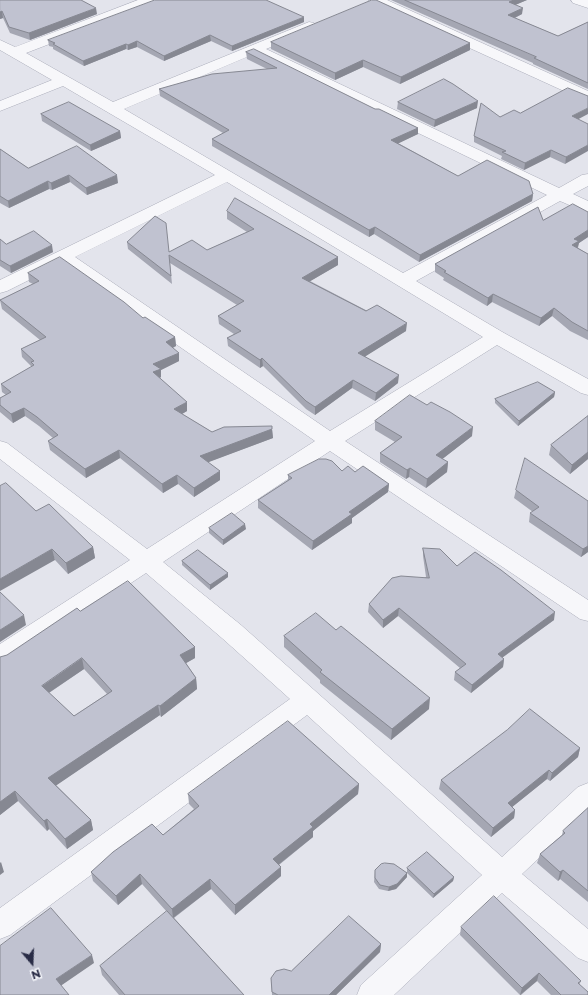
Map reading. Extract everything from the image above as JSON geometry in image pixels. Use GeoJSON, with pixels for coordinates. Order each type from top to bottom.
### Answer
{"type":"FeatureCollection","features":[{"type":"Feature","properties":{"kind":"street"},"geometry":{"type":"LineString","coordinates":[[7,48],[151,0]]}},
{"type":"Feature","properties":{"kind":"street"},"geometry":{"type":"LineString","coordinates":[[578,0],[588,4]]}},
{"type":"Feature","properties":{"kind":"street"},"geometry":{"type":"LineString","coordinates":[[372,1],[588,97]]}},
{"type":"Feature","properties":{"kind":"street"},"geometry":{"type":"LineString","coordinates":[[112,108],[322,21]]}},
{"type":"Feature","properties":{"kind":"street"},"geometry":{"type":"LineString","coordinates":[[7,48],[404,280],[497,337],[588,388]]}},
{"type":"Feature","properties":{"kind":"street"},"geometry":{"type":"LineString","coordinates":[[255,48],[588,208]]}},
{"type":"Feature","properties":{"kind":"street"},"geometry":{"type":"LineString","coordinates":[[0,106],[63,81]]}},
{"type":"Feature","properties":{"kind":"street"},"geometry":{"type":"LineString","coordinates":[[0,287],[227,176]]}},
{"type":"Feature","properties":{"kind":"street"},"geometry":{"type":"LineString","coordinates":[[404,280],[588,179]]}},
{"type":"Feature","properties":{"kind":"street"},"geometry":{"type":"LineString","coordinates":[[62,257],[330,441],[588,612]]}},
{"type":"Feature","properties":{"kind":"street"},"geometry":{"type":"LineString","coordinates":[[0,657],[148,562],[330,441],[497,337]]}},
{"type":"Feature","properties":{"kind":"street"},"geometry":{"type":"LineString","coordinates":[[2,451],[148,562],[232,632],[501,874],[588,948]]}},
{"type":"Feature","properties":{"kind":"street"},"geometry":{"type":"LineString","coordinates":[[0,925],[308,700]]}},
{"type":"Feature","properties":{"kind":"street"},"geometry":{"type":"LineString","coordinates":[[372,995],[588,795]]}},
{"type":"Feature","properties":{"kind":"building"},"geometry":{"type":"Polygon","coordinates":[[[0,0],[81,0],[96,8],[29,33],[9,27],[2,11],[0,12],[0,0]]]}},
{"type":"Feature","properties":{"kind":"building"},"geometry":{"type":"Polygon","coordinates":[[[155,0],[266,0],[304,17],[232,46],[210,35],[164,56],[137,41],[83,61],[48,40],[155,0]]]}},
{"type":"Feature","properties":{"kind":"building"},"geometry":{"type":"Polygon","coordinates":[[[372,0],[376,0],[470,43],[401,77],[363,60],[335,73],[271,42],[372,0]]]}},
{"type":"Feature","properties":{"kind":"building"},"geometry":{"type":"Polygon","coordinates":[[[405,0],[514,0],[509,2],[523,8],[508,15],[558,36],[588,22],[588,83],[534,58],[536,57],[405,0]]]}},
{"type":"Feature","properties":{"kind":"building"},"geometry":{"type":"Polygon","coordinates":[[[254,49],[375,109],[379,109],[418,128],[391,140],[458,176],[487,160],[529,181],[533,194],[420,255],[375,227],[369,230],[212,139],[229,130],[159,89],[212,74],[277,68],[246,52],[254,49]]]}},
{"type":"Feature","properties":{"kind":"building"},"geometry":{"type":"Polygon","coordinates":[[[444,79],[478,101],[435,120],[398,102],[444,79]]]}},
{"type":"Feature","properties":{"kind":"building"},"geometry":{"type":"Polygon","coordinates":[[[568,88],[588,96],[588,108],[572,116],[588,124],[588,145],[566,157],[551,150],[525,163],[502,152],[506,151],[474,136],[481,103],[500,117],[514,110],[520,113],[568,88]]]}},
{"type":"Feature","properties":{"kind":"building"},"geometry":{"type":"Polygon","coordinates":[[[69,102],[120,131],[90,145],[41,114],[69,102]]]}},
{"type":"Feature","properties":{"kind":"building"},"geometry":{"type":"Polygon","coordinates":[[[77,146],[117,175],[86,188],[69,175],[51,183],[48,181],[8,201],[0,196],[0,149],[28,168],[77,146]]]}},
{"type":"Feature","properties":{"kind":"building"},"geometry":{"type":"Polygon","coordinates":[[[235,198],[338,257],[302,278],[366,311],[377,305],[407,323],[358,353],[399,375],[376,393],[353,380],[315,407],[306,401],[262,358],[260,360],[227,338],[241,331],[218,316],[244,301],[169,255],[171,276],[127,242],[155,216],[166,223],[169,252],[192,240],[207,250],[254,229],[227,211],[235,198]]]}},
{"type":"Feature","properties":{"kind":"building"},"geometry":{"type":"Polygon","coordinates":[[[573,204],[588,212],[588,230],[574,239],[579,241],[572,245],[588,254],[588,331],[572,322],[554,308],[541,318],[493,294],[488,298],[444,272],[446,271],[435,264],[538,207],[543,220],[573,204]]]}},
{"type":"Feature","properties":{"kind":"building"},"geometry":{"type":"Polygon","coordinates":[[[34,231],[52,245],[10,266],[0,260],[0,239],[6,244],[34,231]]]}},
{"type":"Feature","properties":{"kind":"building"},"geometry":{"type":"Polygon","coordinates":[[[60,257],[124,302],[143,318],[145,317],[175,337],[166,342],[179,353],[153,364],[161,369],[153,372],[187,402],[174,409],[212,432],[224,427],[272,426],[272,429],[200,456],[220,471],[194,488],[177,475],[162,484],[119,450],[85,469],[48,441],[58,435],[37,417],[24,408],[11,414],[0,405],[0,398],[11,392],[1,384],[34,365],[31,362],[34,361],[21,349],[46,337],[0,300],[39,281],[28,273],[60,257]]]}},
{"type":"Feature","properties":{"kind":"building"},"geometry":{"type":"Polygon","coordinates":[[[538,382],[555,392],[519,421],[495,399],[538,382]]]}},
{"type":"Feature","properties":{"kind":"building"},"geometry":{"type":"Polygon","coordinates":[[[410,395],[427,405],[431,402],[473,427],[436,455],[448,462],[427,479],[410,468],[407,470],[380,453],[402,437],[375,421],[410,395]]]}},
{"type":"Feature","properties":{"kind":"building"},"geometry":{"type":"Polygon","coordinates":[[[588,416],[588,452],[572,465],[551,445],[588,416]]]}},
{"type":"Feature","properties":{"kind":"building"},"geometry":{"type":"Polygon","coordinates":[[[525,458],[588,501],[588,546],[583,549],[530,513],[539,507],[516,490],[525,458]]]}},
{"type":"Feature","properties":{"kind":"building"},"geometry":{"type":"Polygon","coordinates":[[[319,459],[332,461],[342,471],[348,466],[355,472],[363,466],[389,484],[349,512],[352,514],[313,541],[258,500],[292,478],[288,475],[319,459]]]}},
{"type":"Feature","properties":{"kind":"building"},"geometry":{"type":"Polygon","coordinates":[[[6,483],[36,511],[49,504],[93,547],[66,563],[52,549],[0,579],[0,486],[6,483]]]}},
{"type":"Feature","properties":{"kind":"building"},"geometry":{"type":"Polygon","coordinates":[[[232,513],[245,524],[223,540],[209,528],[232,513]]]}},
{"type":"Feature","properties":{"kind":"building"},"geometry":{"type":"Polygon","coordinates":[[[423,548],[440,549],[457,566],[475,552],[555,612],[498,654],[504,659],[472,685],[455,672],[466,664],[399,608],[383,620],[369,604],[392,578],[401,576],[429,578],[423,548]]]}},
{"type":"Feature","properties":{"kind":"building"},"geometry":{"type":"Polygon","coordinates":[[[198,550],[228,573],[210,585],[182,561],[198,550]]]}},
{"type":"Feature","properties":{"kind":"building"},"geometry":{"type":"Polygon","coordinates":[[[128,581],[195,647],[180,655],[196,678],[160,706],[158,705],[48,778],[91,820],[65,839],[47,819],[44,821],[15,791],[0,802],[0,657],[7,655],[77,608],[80,611],[128,581]],[[82,658],[42,686],[74,716],[112,691],[82,658]]]}},
{"type":"Feature","properties":{"kind":"building"},"geometry":{"type":"Polygon","coordinates":[[[0,592],[24,615],[0,630],[0,592]]]}},
{"type":"Feature","properties":{"kind":"building"},"geometry":{"type":"Polygon","coordinates":[[[316,613],[336,630],[341,626],[430,698],[392,729],[320,672],[322,670],[284,636],[316,613]]]}},
{"type":"Feature","properties":{"kind":"building"},"geometry":{"type":"Polygon","coordinates":[[[530,709],[580,748],[552,773],[549,770],[508,803],[515,810],[493,828],[441,780],[507,730],[530,709]]]}},
{"type":"Feature","properties":{"kind":"building"},"geometry":{"type":"Polygon","coordinates":[[[288,721],[359,784],[310,824],[313,827],[273,859],[281,867],[235,905],[210,879],[172,909],[140,874],[116,896],[91,872],[113,852],[152,824],[163,835],[199,806],[188,794],[288,721]]]}},
{"type":"Feature","properties":{"kind":"building"},"geometry":{"type":"Polygon","coordinates":[[[588,808],[588,891],[563,870],[560,872],[540,854],[565,833],[563,831],[588,808]]]}},
{"type":"Feature","properties":{"kind":"building"},"geometry":{"type":"Polygon","coordinates":[[[427,852],[454,877],[434,894],[407,868],[427,852]]]}},
{"type":"Feature","properties":{"kind":"building"},"geometry":{"type":"Polygon","coordinates":[[[381,864],[394,864],[407,873],[397,884],[389,887],[380,885],[375,878],[375,870],[381,864]]]}},
{"type":"Feature","properties":{"kind":"building"},"geometry":{"type":"Polygon","coordinates":[[[494,896],[581,981],[578,983],[588,992],[588,995],[561,995],[539,973],[522,988],[461,927],[494,896]]]}},
{"type":"Feature","properties":{"kind":"building"},"geometry":{"type":"Polygon","coordinates":[[[51,908],[92,955],[56,979],[69,995],[0,995],[0,946],[51,908]]]}},
{"type":"Feature","properties":{"kind":"building"},"geometry":{"type":"Polygon","coordinates":[[[167,911],[244,995],[125,995],[100,966],[167,911]]]}},
{"type":"Feature","properties":{"kind":"building"},"geometry":{"type":"Polygon","coordinates":[[[349,916],[381,944],[329,995],[278,995],[272,992],[271,978],[276,971],[284,969],[291,971],[349,916]]]}}]}
